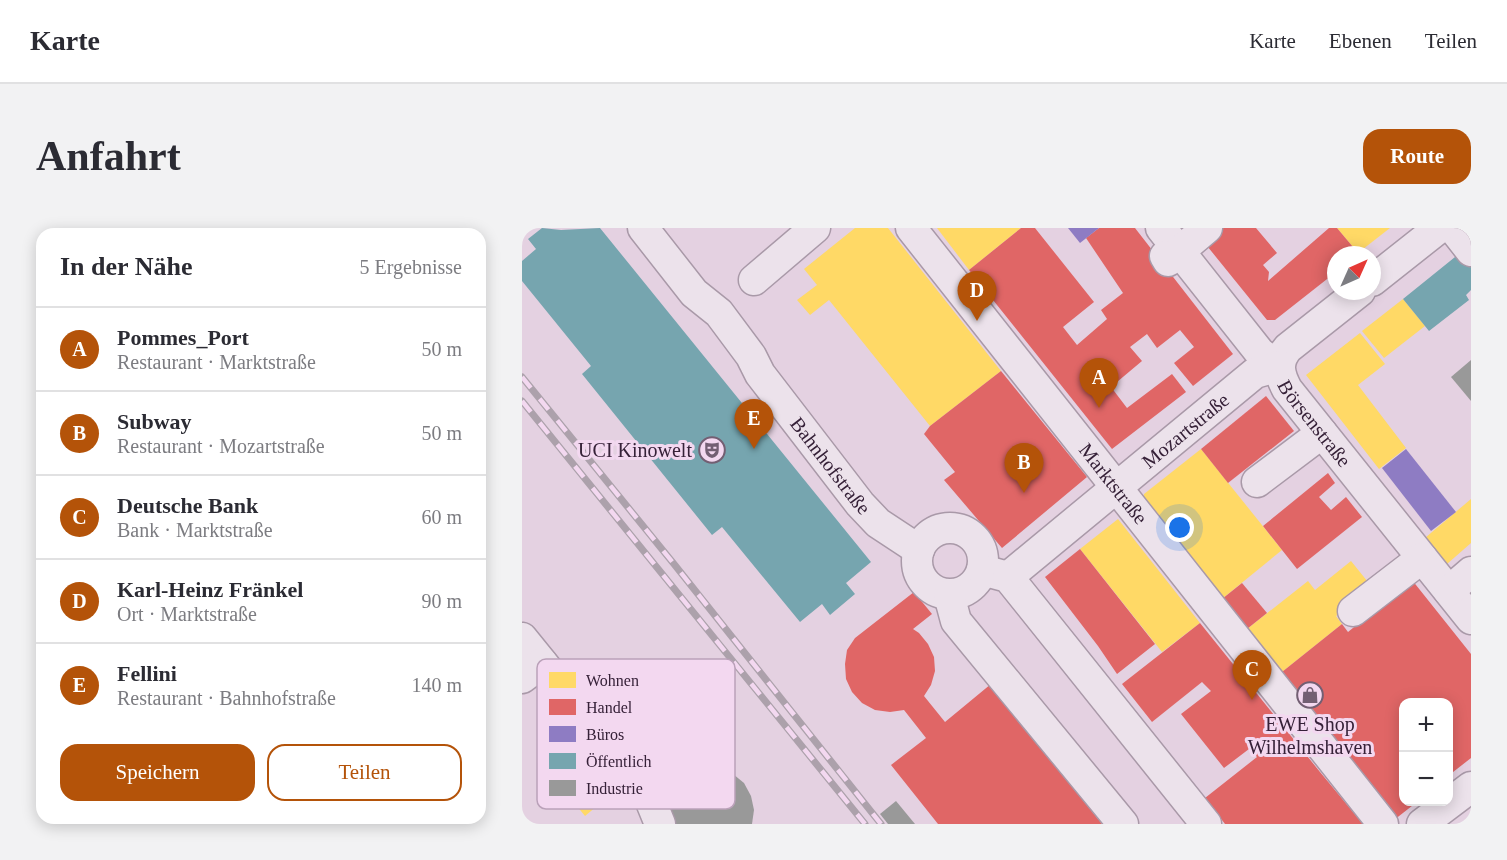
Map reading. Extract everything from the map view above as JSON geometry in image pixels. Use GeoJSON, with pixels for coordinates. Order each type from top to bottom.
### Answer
{"type":"FeatureCollection","features":[{"type":"Feature","properties":{"kind":"street","name":"Bahnhofstraße"},"geometry":{"type":"LineString","coordinates":[[643,228],[694,293],[726,321],[751,356],[760,374],[860,504],[878,524],[919,550]]}},
{"type":"Feature","properties":{"kind":"street"},"geometry":{"type":"LineString","coordinates":[[754,280],[815,228]]}},
{"type":"Feature","properties":{"kind":"street","name":"Marktstraße"},"geometry":{"type":"LineString","coordinates":[[910,228],[1383,824]]}},
{"type":"Feature","properties":{"kind":"street"},"geometry":{"type":"LineString","coordinates":[[1142,228],[1168,261],[1207,228]]}},
{"type":"Feature","properties":{"kind":"street","name":"Börsenstraße"},"geometry":{"type":"LineString","coordinates":[[1161,228],[1260,353],[1279,366],[1280,377],[1287,389],[1422,558],[1460,582],[1471,619]]}},
{"type":"Feature","properties":{"kind":"street"},"geometry":{"type":"LineString","coordinates":[[1381,274],[1439,228]]}},
{"type":"Feature","properties":{"kind":"street"},"geometry":{"type":"LineString","coordinates":[[1453,228],[1471,251]]}},
{"type":"Feature","properties":{"kind":"street"},"geometry":{"type":"LineString","coordinates":[[1279,366],[1281,356],[1288,348],[1349,300]]}},
{"type":"Feature","properties":{"kind":"street","name":"Mozartstraße"},"geometry":{"type":"LineString","coordinates":[[995,573],[1116,486],[1255,373],[1279,366]]}},
{"type":"Feature","properties":{"kind":"street"},"geometry":{"type":"LineString","coordinates":[[1257,482],[1322,433]]}},
{"type":"Feature","properties":{"kind":"street"},"geometry":{"type":"LineString","coordinates":[[1123,824],[935,596],[918,570],[919,550],[924,541],[937,531],[951,528],[964,531],[976,540],[983,556],[995,573],[1206,824]]}},
{"type":"Feature","properties":{"kind":"street"},"geometry":{"type":"LineString","coordinates":[[1353,611],[1422,558]]}},
{"type":"Feature","properties":{"kind":"street"},"geometry":{"type":"LineString","coordinates":[[935,596],[961,593],[978,580],[995,573]]}},
{"type":"Feature","properties":{"kind":"street"},"geometry":{"type":"LineString","coordinates":[[522,638],[532,670]]}},
{"type":"Feature","properties":{"kind":"street"},"geometry":{"type":"LineString","coordinates":[[1422,824],[1471,787]]}},
{"type":"Feature","properties":{"kind":"street"},"geometry":{"type":"LineString","coordinates":[[654,809],[660,824]]}},
{"type":"Feature","properties":{"kind":"building: Wohnen"},"geometry":{"type":"Polygon","coordinates":[[[855,228],[888,228],[1001,371],[930,426],[829,300],[810,315],[797,300],[817,285],[804,269],[855,228]]]}},
{"type":"Feature","properties":{"kind":"building: Wohnen"},"geometry":{"type":"Polygon","coordinates":[[[937,228],[1021,228],[969,270],[937,228]]]}},
{"type":"Feature","properties":{"kind":"building: Wohnen"},"geometry":{"type":"Polygon","coordinates":[[[1337,228],[1390,228],[1367,246],[1352,246],[1337,228]]]}},
{"type":"Feature","properties":{"kind":"building: Wohnen"},"geometry":{"type":"Polygon","coordinates":[[[1403,299],[1425,326],[1384,358],[1362,331],[1403,299]]]}},
{"type":"Feature","properties":{"kind":"building: Wohnen"},"geometry":{"type":"Polygon","coordinates":[[[1360,333],[1385,364],[1358,385],[1406,448],[1379,469],[1306,375],[1360,333]]]}},
{"type":"Feature","properties":{"kind":"building: Wohnen"},"geometry":{"type":"Polygon","coordinates":[[[1201,449],[1282,550],[1217,603],[1142,508],[1144,494],[1201,449]]]}},
{"type":"Feature","properties":{"kind":"building: Wohnen"},"geometry":{"type":"Polygon","coordinates":[[[1471,499],[1471,543],[1447,564],[1425,538],[1471,499]]]}},
{"type":"Feature","properties":{"kind":"building: Wohnen"},"geometry":{"type":"Polygon","coordinates":[[[1118,519],[1200,623],[1162,652],[1080,549],[1118,519]]]}},
{"type":"Feature","properties":{"kind":"building: Wohnen"},"geometry":{"type":"Polygon","coordinates":[[[1351,561],[1372,587],[1336,616],[1342,624],[1277,676],[1242,633],[1308,581],[1315,590],[1351,561]]]}},
{"type":"Feature","properties":{"kind":"building: Wohnen"},"geometry":{"type":"Polygon","coordinates":[[[579,809],[593,809],[585,816],[579,809]]]}},
{"type":"Feature","properties":{"kind":"building: Handel"},"geometry":{"type":"Polygon","coordinates":[[[1021,228],[1035,228],[1094,302],[1063,327],[1077,345],[1107,319],[1101,310],[1123,293],[1086,238],[1099,228],[1135,228],[1233,354],[1193,386],[1174,363],[1194,347],[1180,330],[1157,348],[1147,334],[1130,347],[1142,361],[1111,387],[1127,408],[1172,374],[1186,392],[1112,449],[969,270],[1021,228]]]}},
{"type":"Feature","properties":{"kind":"building: Handel"},"geometry":{"type":"Polygon","coordinates":[[[1210,228],[1256,228],[1277,253],[1263,265],[1269,272],[1268,281],[1329,228],[1337,228],[1352,246],[1327,246],[1327,279],[1275,320],[1267,320],[1199,236],[1210,228]]]}},
{"type":"Feature","properties":{"kind":"building: Handel"},"geometry":{"type":"Polygon","coordinates":[[[1001,371],[1087,477],[1002,548],[944,480],[955,472],[924,434],[930,426],[1001,371]]]}},
{"type":"Feature","properties":{"kind":"building: Handel"},"geometry":{"type":"Polygon","coordinates":[[[1266,396],[1294,431],[1228,483],[1201,449],[1266,396]]]}},
{"type":"Feature","properties":{"kind":"building: Handel"},"geometry":{"type":"Polygon","coordinates":[[[1328,473],[1335,483],[1319,497],[1331,510],[1346,497],[1362,517],[1297,569],[1263,526],[1328,473]]]}},
{"type":"Feature","properties":{"kind":"building: Handel"},"geometry":{"type":"Polygon","coordinates":[[[1080,549],[1155,644],[1117,674],[1045,577],[1080,549]]]}},
{"type":"Feature","properties":{"kind":"building: Handel"},"geometry":{"type":"Polygon","coordinates":[[[1412,580],[1471,654],[1471,758],[1453,772],[1453,698],[1399,698],[1399,806],[1412,806],[1394,820],[1277,676],[1342,624],[1348,632],[1412,580]]]}},
{"type":"Feature","properties":{"kind":"building: Handel"},"geometry":{"type":"Polygon","coordinates":[[[1242,583],[1267,613],[1242,633],[1217,603],[1242,583]]]}},
{"type":"Feature","properties":{"kind":"building: Handel"},"geometry":{"type":"Polygon","coordinates":[[[914,592],[932,614],[913,629],[928,644],[934,657],[935,671],[931,685],[924,696],[945,722],[991,684],[1102,824],[938,824],[891,765],[926,738],[904,710],[890,712],[875,710],[862,703],[852,692],[846,679],[847,650],[855,638],[914,592]]]}},
{"type":"Feature","properties":{"kind":"building: Handel"},"geometry":{"type":"Polygon","coordinates":[[[1200,623],[1363,824],[1225,824],[1205,798],[1257,757],[1249,749],[1224,768],[1181,714],[1211,691],[1202,682],[1152,722],[1122,684],[1200,623]]]}},
{"type":"Feature","properties":{"kind":"building: Büros"},"geometry":{"type":"Polygon","coordinates":[[[1068,228],[1099,228],[1080,243],[1068,228]]]}},
{"type":"Feature","properties":{"kind":"building: Büros"},"geometry":{"type":"Polygon","coordinates":[[[1406,449],[1456,512],[1431,531],[1382,468],[1406,449]]]}},
{"type":"Feature","properties":{"kind":"building: Öffentlich","name":"UCI Kinowelt"},"geometry":{"type":"Polygon","coordinates":[[[542,228],[561,230],[600,228],[871,562],[846,583],[855,594],[830,615],[822,604],[800,622],[722,527],[712,535],[582,374],[591,366],[522,281],[522,261],[536,249],[528,239],[542,228]]]}},
{"type":"Feature","properties":{"kind":"building: Öffentlich"},"geometry":{"type":"Polygon","coordinates":[[[1460,253],[1471,267],[1471,290],[1466,295],[1469,300],[1429,331],[1403,299],[1460,253]]]}},
{"type":"Feature","properties":{"kind":"building: Industrie"},"geometry":{"type":"Polygon","coordinates":[[[1471,360],[1471,401],[1451,377],[1471,360]]]}},
{"type":"Feature","properties":{"kind":"building: Industrie"},"geometry":{"type":"Polygon","coordinates":[[[735,776],[744,783],[751,796],[754,810],[752,824],[671,824],[669,809],[735,809],[735,776]]]}},
{"type":"Feature","properties":{"kind":"building: Industrie"},"geometry":{"type":"Polygon","coordinates":[[[896,801],[915,824],[888,824],[880,814],[896,801]]]}},
{"type":"Feature","properties":{"kind":"railway"},"geometry":{"type":"LineString","coordinates":[[522,377],[881,824]]}},
{"type":"Feature","properties":{"kind":"railway"},"geometry":{"type":"LineString","coordinates":[[522,401],[731,659]]}},
{"type":"Feature","properties":{"kind":"railway"},"geometry":{"type":"LineString","coordinates":[[735,664],[865,824]]}},
{"type":"Feature","properties":{"kind":"place","name":"Karl-Heinz Fränkel"},"geometry":{"type":"Point","coordinates":[977,321]}},
{"type":"Feature","properties":{"kind":"place","name":"Pommes_Port"},"geometry":{"type":"Point","coordinates":[1099,408]}},
{"type":"Feature","properties":{"kind":"place","name":"Fellini"},"geometry":{"type":"Point","coordinates":[754,449]}},
{"type":"Feature","properties":{"kind":"place","name":"UCI Kinowelt"},"geometry":{"type":"Point","coordinates":[712,450]}},
{"type":"Feature","properties":{"kind":"place","name":"Subway"},"geometry":{"type":"Point","coordinates":[1024,493]}},
{"type":"Feature","properties":{"kind":"place","name":"EWE Shop Wilhelmshaven"},"geometry":{"type":"Point","coordinates":[1310,695]}},
{"type":"Feature","properties":{"kind":"place","name":"Deutsche Bank"},"geometry":{"type":"Point","coordinates":[1252,700]}}]}
